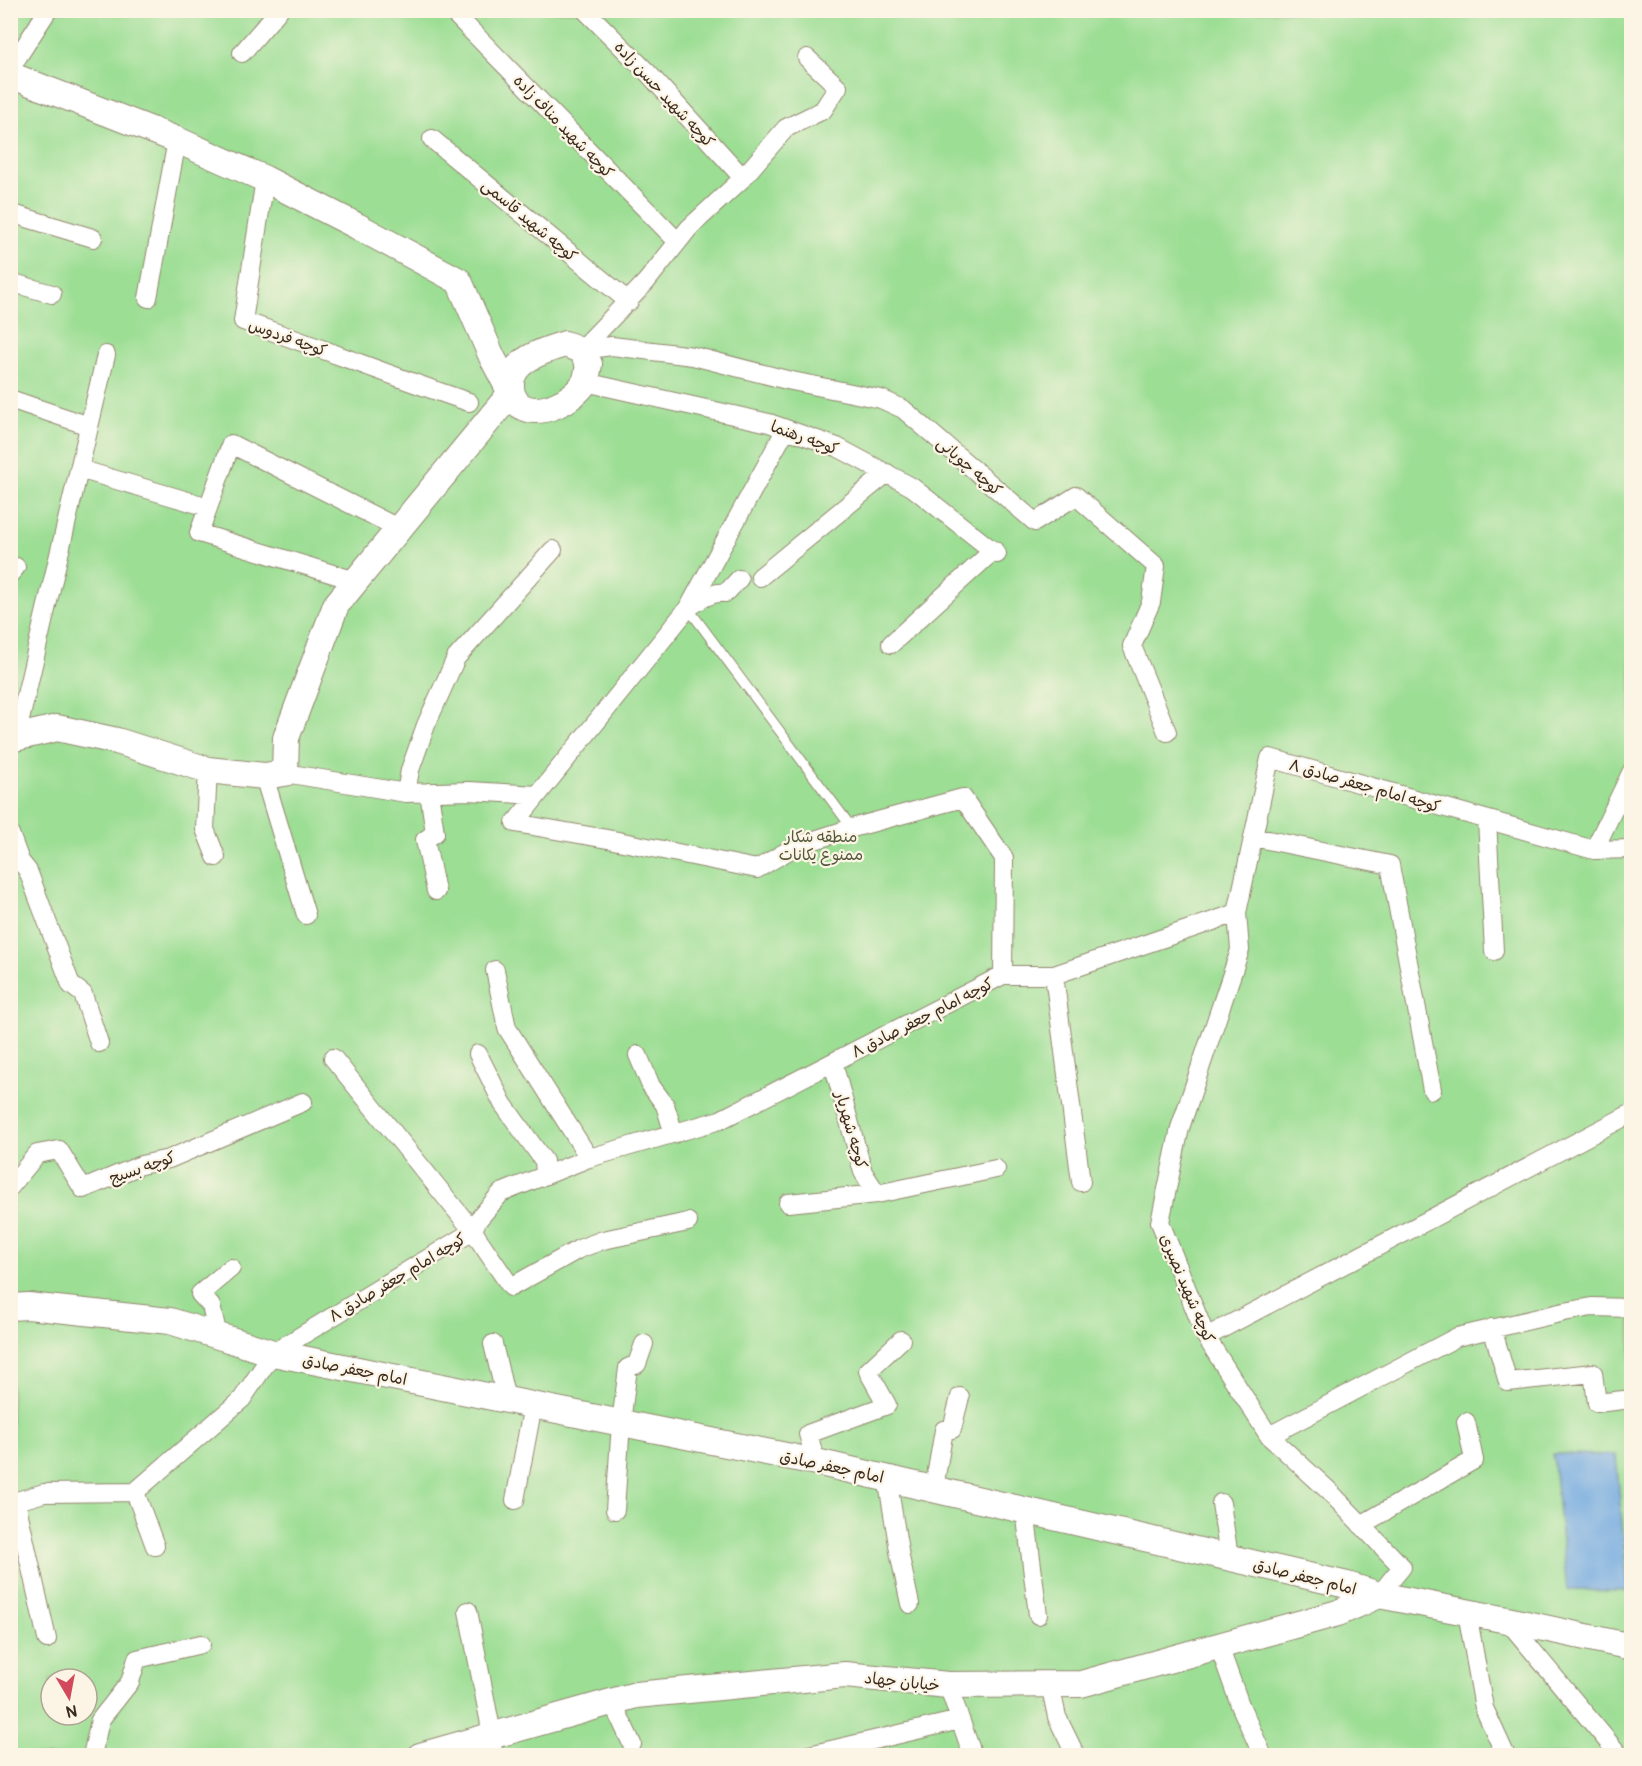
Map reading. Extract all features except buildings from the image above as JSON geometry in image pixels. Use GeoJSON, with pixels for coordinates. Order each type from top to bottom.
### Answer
{"type":"FeatureCollection","features":[{"type":"Feature","properties":{"kind":"main road"},"geometry":{"type":"LineString","coordinates":[[10,75],[177,140],[265,179],[459,281],[492,357],[511,393],[519,405],[532,410],[550,407],[570,397],[585,382],[589,364],[582,350],[565,344],[533,356],[519,366],[511,378],[511,393],[336,605],[274,775],[208,770],[117,741],[57,728],[15,731]]}},
{"type":"Feature","properties":{"kind":"main road","name":"امام جعفر صادق"},"geometry":{"type":"LineString","coordinates":[[16,1303],[170,1322],[273,1353],[887,1477],[1347,1585],[1379,1595],[1632,1647]]}},
{"type":"Feature","properties":{"kind":"main road","name":"خیابان جهاد"},"geometry":{"type":"LineString","coordinates":[[420,1755],[492,1746],[612,1701],[636,1695],[845,1675],[948,1685],[1081,1684],[1338,1613],[1379,1595]]}},
{"type":"Feature","properties":{"kind":"street"},"geometry":{"type":"LineString","coordinates":[[10,69],[48,10]]}},
{"type":"Feature","properties":{"kind":"street"},"geometry":{"type":"LineString","coordinates":[[242,53],[279,10]]}},
{"type":"Feature","properties":{"kind":"street","name":"کوچه شهید مناف زاده"},"geometry":{"type":"LineString","coordinates":[[451,10],[678,243]]}},
{"type":"Feature","properties":{"kind":"street","name":"کوچه شهید حسن زاده"},"geometry":{"type":"LineString","coordinates":[[585,10],[648,73],[742,178]]}},
{"type":"Feature","properties":{"kind":"street"},"geometry":{"type":"LineString","coordinates":[[582,350],[629,302],[689,228],[742,178],[786,128],[823,110],[838,87],[807,58]]}},
{"type":"Feature","properties":{"kind":"street","name":"کوچه شهید قاسمی"},"geometry":{"type":"LineString","coordinates":[[432,139],[629,302]]}},
{"type":"Feature","properties":{"kind":"street"},"geometry":{"type":"LineString","coordinates":[[148,298],[177,140]]}},
{"type":"Feature","properties":{"kind":"street","name":"کوچه فردوس"},"geometry":{"type":"LineString","coordinates":[[265,179],[243,321],[469,402]]}},
{"type":"Feature","properties":{"kind":"street"},"geometry":{"type":"LineString","coordinates":[[10,213],[93,238]]}},
{"type":"Feature","properties":{"kind":"street"},"geometry":{"type":"LineString","coordinates":[[10,282],[52,294]]}},
{"type":"Feature","properties":{"kind":"street","name":"کوچه چوپانی"},"geometry":{"type":"LineString","coordinates":[[582,350],[612,346],[693,356],[787,380],[881,399],[903,409],[1035,522],[1076,496],[1156,566],[1151,602],[1132,646],[1167,732]]}},
{"type":"Feature","properties":{"kind":"street"},"geometry":{"type":"LineString","coordinates":[[15,731],[106,355]]}},
{"type":"Feature","properties":{"kind":"street","name":"کوچه رهنما"},"geometry":{"type":"LineString","coordinates":[[585,382],[769,423],[837,447],[912,487],[996,552],[891,644]]}},
{"type":"Feature","properties":{"kind":"street"},"geometry":{"type":"LineString","coordinates":[[10,399],[89,426]]}},
{"type":"Feature","properties":{"kind":"street"},"geometry":{"type":"LineString","coordinates":[[786,429],[688,608],[515,823],[757,869],[796,846],[852,828],[963,798],[1004,858],[1003,975]]}},
{"type":"Feature","properties":{"kind":"street"},"geometry":{"type":"LineString","coordinates":[[356,581],[200,533],[231,444],[398,528]]}},
{"type":"Feature","properties":{"kind":"street"},"geometry":{"type":"LineString","coordinates":[[79,469],[208,507]]}},
{"type":"Feature","properties":{"kind":"street"},"geometry":{"type":"LineString","coordinates":[[760,577],[887,473]]}},
{"type":"Feature","properties":{"kind":"street"},"geometry":{"type":"LineString","coordinates":[[406,793],[410,770],[426,725],[456,658],[553,550]]}},
{"type":"Feature","properties":{"kind":"street"},"geometry":{"type":"LineString","coordinates":[[688,608],[701,599],[720,592],[726,593],[739,579]]}},
{"type":"Feature","properties":{"kind":"street"},"geometry":{"type":"LineString","coordinates":[[10,690],[15,731]]}},
{"type":"Feature","properties":{"kind":"street","name":"کوچه امام جعفر صادق ۸"},"geometry":{"type":"LineString","coordinates":[[273,1353],[472,1231],[477,1221],[501,1193],[589,1158],[720,1120],[1003,975],[1054,975],[1237,913],[1270,758],[1594,850],[1632,849]]}},
{"type":"Feature","properties":{"kind":"street"},"geometry":{"type":"LineString","coordinates":[[208,770],[205,829],[216,856]]}},
{"type":"Feature","properties":{"kind":"street"},"geometry":{"type":"LineString","coordinates":[[1594,850],[1632,771]]}},
{"type":"Feature","properties":{"kind":"street"},"geometry":{"type":"LineString","coordinates":[[306,915],[274,775],[406,793],[469,791],[537,795]]}},
{"type":"Feature","properties":{"kind":"street"},"geometry":{"type":"LineString","coordinates":[[429,792],[435,833],[425,840],[436,891]]}},
{"type":"Feature","properties":{"kind":"street"},"geometry":{"type":"LineString","coordinates":[[1487,820],[1494,951]]}},
{"type":"Feature","properties":{"kind":"street"},"geometry":{"type":"LineString","coordinates":[[10,834],[20,861],[28,871],[71,985],[83,994],[99,1043]]}},
{"type":"Feature","properties":{"kind":"street"},"geometry":{"type":"LineString","coordinates":[[1253,837],[1390,865],[1432,1090]]}},
{"type":"Feature","properties":{"kind":"street","name":"کوچه شهید نصیری"},"geometry":{"type":"LineString","coordinates":[[1237,913],[1240,950],[1180,1128],[1160,1222],[1206,1337],[1269,1436],[1328,1490],[1402,1567],[1379,1595]]}},
{"type":"Feature","properties":{"kind":"street"},"geometry":{"type":"LineString","coordinates":[[495,970],[507,1028],[589,1158]]}},
{"type":"Feature","properties":{"kind":"street"},"geometry":{"type":"LineString","coordinates":[[1054,975],[1081,1182]]}},
{"type":"Feature","properties":{"kind":"street"},"geometry":{"type":"LineString","coordinates":[[478,1054],[503,1104],[544,1161],[545,1175]]}},
{"type":"Feature","properties":{"kind":"street"},"geometry":{"type":"LineString","coordinates":[[638,1055],[651,1086],[665,1105],[674,1134]]}},
{"type":"Feature","properties":{"kind":"street"},"geometry":{"type":"LineString","coordinates":[[333,1058],[472,1231],[511,1287],[587,1246],[603,1240],[688,1222]]}},
{"type":"Feature","properties":{"kind":"street","name":"کوچه شهریار"},"geometry":{"type":"LineString","coordinates":[[833,1062],[863,1172],[878,1194]]}},
{"type":"Feature","properties":{"kind":"street","name":"کوچه بسیج"},"geometry":{"type":"LineString","coordinates":[[10,1187],[37,1154],[59,1150],[83,1189],[141,1165],[169,1159],[303,1102]]}},
{"type":"Feature","properties":{"kind":"street"},"geometry":{"type":"LineString","coordinates":[[1206,1337],[1632,1113]]}},
{"type":"Feature","properties":{"kind":"street"},"geometry":{"type":"LineString","coordinates":[[788,1203],[878,1194],[996,1169]]}},
{"type":"Feature","properties":{"kind":"street"},"geometry":{"type":"LineString","coordinates":[[218,1336],[210,1306],[200,1294],[231,1268]]}},
{"type":"Feature","properties":{"kind":"street"},"geometry":{"type":"LineString","coordinates":[[1269,1436],[1457,1337],[1592,1307],[1632,1308]]}},
{"type":"Feature","properties":{"kind":"street"},"geometry":{"type":"LineString","coordinates":[[1492,1328],[1508,1382],[1593,1373],[1597,1403],[1632,1399]]}},
{"type":"Feature","properties":{"kind":"street"},"geometry":{"type":"LineString","coordinates":[[816,1462],[808,1434],[887,1406],[868,1371],[901,1340]]}},
{"type":"Feature","properties":{"kind":"street"},"geometry":{"type":"LineString","coordinates":[[493,1344],[506,1400]]}},
{"type":"Feature","properties":{"kind":"street"},"geometry":{"type":"LineString","coordinates":[[615,1510],[621,1423],[628,1368],[637,1364],[644,1344]]}},
{"type":"Feature","properties":{"kind":"street"},"geometry":{"type":"LineString","coordinates":[[47,1639],[13,1502],[44,1493],[135,1492],[242,1399],[273,1353]]}},
{"type":"Feature","properties":{"kind":"street"},"geometry":{"type":"LineString","coordinates":[[934,1488],[944,1430],[952,1429],[960,1397]]}},
{"type":"Feature","properties":{"kind":"street"},"geometry":{"type":"LineString","coordinates":[[515,1500],[534,1405]]}},
{"type":"Feature","properties":{"kind":"street"},"geometry":{"type":"LineString","coordinates":[[1361,1525],[1474,1460],[1466,1422]]}},
{"type":"Feature","properties":{"kind":"street"},"geometry":{"type":"LineString","coordinates":[[887,1477],[910,1604]]}},
{"type":"Feature","properties":{"kind":"street"},"geometry":{"type":"LineString","coordinates":[[135,1492],[155,1546]]}},
{"type":"Feature","properties":{"kind":"street"},"geometry":{"type":"LineString","coordinates":[[1221,1503],[1229,1557]]}},
{"type":"Feature","properties":{"kind":"street"},"geometry":{"type":"LineString","coordinates":[[1025,1510],[1038,1615]]}},
{"type":"Feature","properties":{"kind":"street"},"geometry":{"type":"LineString","coordinates":[[468,1611],[490,1724],[492,1746]]}},
{"type":"Feature","properties":{"kind":"street"},"geometry":{"type":"LineString","coordinates":[[1467,1612],[1484,1708],[1506,1755]]}},
{"type":"Feature","properties":{"kind":"street"},"geometry":{"type":"LineString","coordinates":[[1507,1620],[1620,1755]]}},
{"type":"Feature","properties":{"kind":"street"},"geometry":{"type":"LineString","coordinates":[[92,1755],[100,1720],[129,1682],[137,1659],[201,1644]]}},
{"type":"Feature","properties":{"kind":"street"},"geometry":{"type":"LineString","coordinates":[[1219,1646],[1239,1705],[1263,1755]]}},
{"type":"Feature","properties":{"kind":"street"},"geometry":{"type":"LineString","coordinates":[[1050,1684],[1057,1717],[1076,1755]]}},
{"type":"Feature","properties":{"kind":"street"},"geometry":{"type":"LineString","coordinates":[[948,1685],[973,1755]]}},
{"type":"Feature","properties":{"kind":"street"},"geometry":{"type":"LineString","coordinates":[[612,1701],[632,1744]]}},
{"type":"Feature","properties":{"kind":"street"},"geometry":{"type":"LineString","coordinates":[[805,1755],[960,1720]]}},
{"type":"Feature","properties":{"kind":"lane"},"geometry":{"type":"LineString","coordinates":[[688,608],[852,828]]}},
{"type":"Feature","properties":{"kind":"green space","name":"منطقه شکار ممنوع یکانات"},"geometry":{"type":"Polygon","coordinates":[[[11,11],[1631,11],[1631,1755],[11,1756],[11,11]]]}},
{"type":"Feature","properties":{"kind":"water"},"geometry":{"type":"Polygon","coordinates":[[[1553,1454],[1616,1455],[1628,1591],[1567,1590],[1553,1454]]]}}]}
